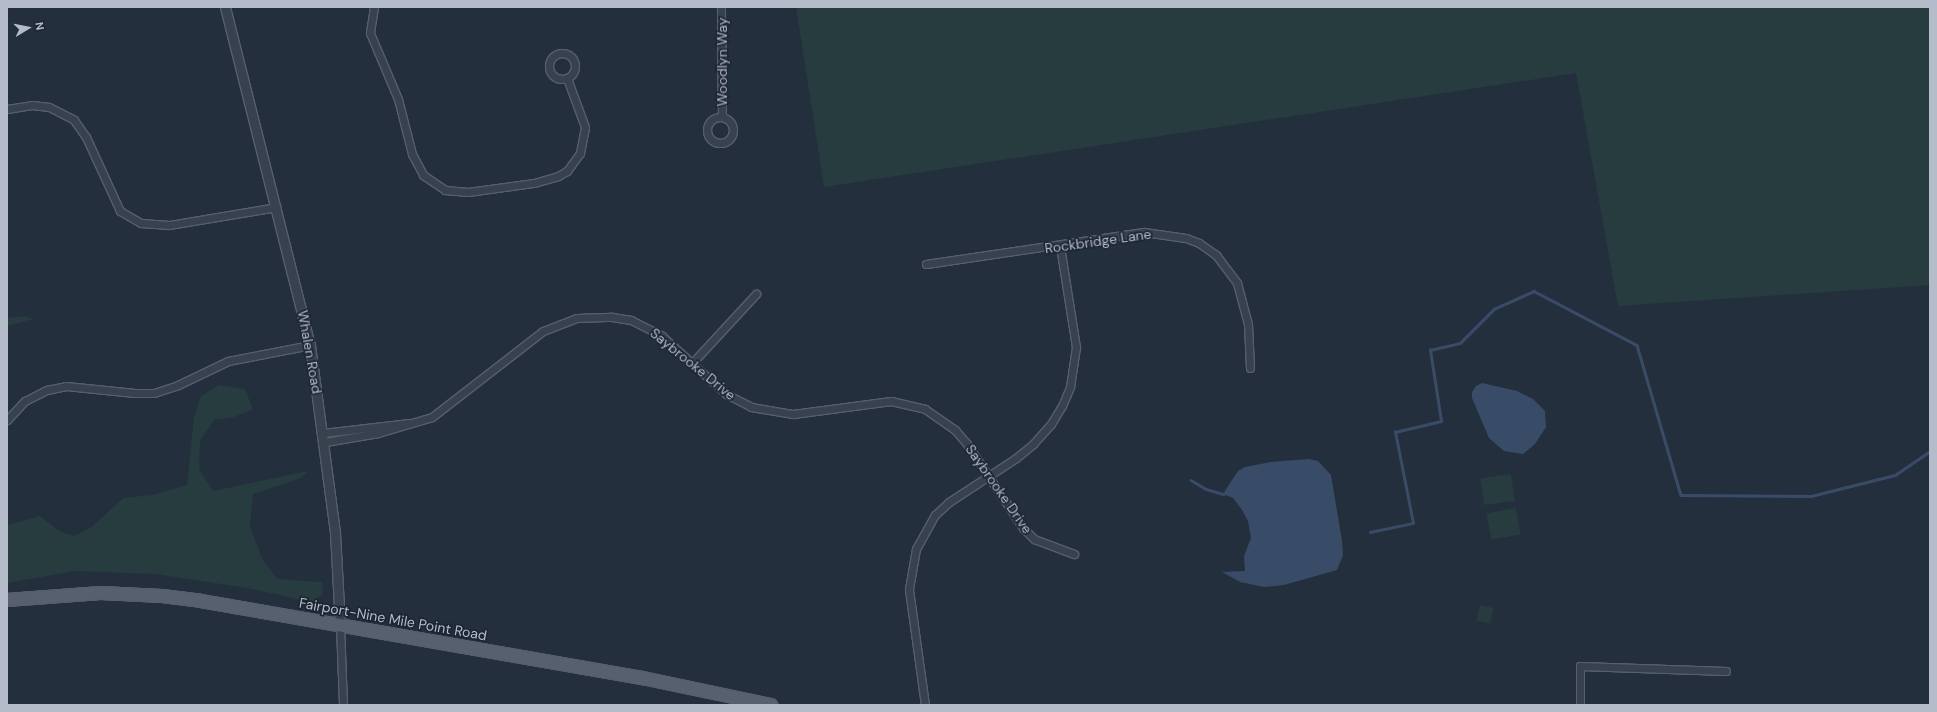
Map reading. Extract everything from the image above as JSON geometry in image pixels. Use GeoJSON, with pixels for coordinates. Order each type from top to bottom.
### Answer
{"type":"FeatureCollection","features":[{"type":"Feature","properties":{"kind":"main road","name":"Fairport-Nine Mile Point Road"},"geometry":{"type":"LineString","coordinates":[[7,600],[84,593],[162,596],[643,678],[771,705]]}},
{"type":"Feature","properties":{"kind":"street","name":"Whalen Road"},"geometry":{"type":"LineString","coordinates":[[225,7],[278,207],[310,345],[324,437],[335,533],[343,705]]}},
{"type":"Feature","properties":{"kind":"street"},"geometry":{"type":"LineString","coordinates":[[374,7],[370,33],[398,99],[412,154],[423,175],[445,190],[468,192],[534,183],[558,176],[567,171],[580,153],[585,126],[567,78]]}},
{"type":"Feature","properties":{"kind":"street","name":"Woodlyn Way"},"geometry":{"type":"LineString","coordinates":[[721,7],[722,116]]}},
{"type":"Feature","properties":{"kind":"street"},"geometry":{"type":"LineString","coordinates":[[7,109],[39,105],[58,110],[70,117],[86,137],[120,211],[141,223],[169,225],[278,207]]}},
{"type":"Feature","properties":{"kind":"street","name":"Rockbridge Lane"},"geometry":{"type":"LineString","coordinates":[[926,264],[1060,246],[1144,232],[1171,234],[1199,243],[1223,262],[1238,283],[1248,324],[1250,368]]}},
{"type":"Feature","properties":{"kind":"street"},"geometry":{"type":"LineString","coordinates":[[925,705],[910,609],[911,569],[916,549],[935,515],[949,502],[1033,444],[1051,424],[1070,387],[1076,347],[1060,246]]}},
{"type":"Feature","properties":{"kind":"street"},"geometry":{"type":"LineString","coordinates":[[693,362],[756,294]]}},
{"type":"Feature","properties":{"kind":"street","name":"Saybrooke Drive"},"geometry":{"type":"LineString","coordinates":[[324,437],[421,422],[446,409],[544,331],[577,318],[595,316],[631,320],[662,336],[693,362],[726,394],[751,407],[800,414],[891,401],[925,409],[956,430],[1023,528],[1034,539],[1074,554]]}},
{"type":"Feature","properties":{"kind":"street"},"geometry":{"type":"LineString","coordinates":[[7,420],[25,401],[52,389],[72,386],[135,393],[154,393],[232,360],[310,345]]}},
{"type":"Feature","properties":{"kind":"street"},"geometry":{"type":"LineString","coordinates":[[1580,705],[1580,666],[1726,671]]}},
{"type":"Feature","properties":{"kind":"green space"},"geometry":{"type":"Polygon","coordinates":[[[796,7],[1930,7],[1930,285],[1618,306],[1576,73],[824,187],[796,7]]]}},
{"type":"Feature","properties":{"kind":"green space"},"geometry":{"type":"Polygon","coordinates":[[[26,316],[33,319],[7,326],[7,318],[26,316]]]}},
{"type":"Feature","properties":{"kind":"green space"},"geometry":{"type":"Polygon","coordinates":[[[219,385],[245,389],[253,409],[234,417],[214,420],[200,441],[199,469],[213,491],[308,471],[301,478],[253,494],[250,527],[262,558],[277,579],[322,582],[323,594],[311,602],[247,588],[156,574],[74,571],[7,583],[7,525],[40,516],[59,531],[74,536],[92,527],[123,498],[152,495],[187,485],[194,417],[201,396],[219,385]]]}},
{"type":"Feature","properties":{"kind":"green space"},"geometry":{"type":"Polygon","coordinates":[[[1511,474],[1515,501],[1484,505],[1480,478],[1511,474]]]}},
{"type":"Feature","properties":{"kind":"green space"},"geometry":{"type":"Polygon","coordinates":[[[1516,508],[1521,535],[1491,540],[1486,513],[1516,508]]]}},
{"type":"Feature","properties":{"kind":"green space"},"geometry":{"type":"Polygon","coordinates":[[[1480,605],[1494,608],[1490,624],[1477,621],[1480,605]]]}},
{"type":"Feature","properties":{"kind":"water"},"geometry":{"type":"Polygon","coordinates":[[[1482,383],[1517,391],[1533,399],[1545,411],[1546,427],[1535,444],[1523,454],[1504,451],[1489,438],[1472,398],[1472,392],[1476,386],[1482,383]]]}},
{"type":"Feature","properties":{"kind":"water"},"geometry":{"type":"Polygon","coordinates":[[[1309,459],[1318,461],[1331,475],[1343,555],[1337,570],[1284,585],[1264,587],[1240,582],[1222,572],[1245,571],[1244,556],[1251,538],[1248,521],[1242,510],[1233,498],[1223,494],[1238,471],[1245,467],[1271,462],[1309,459]]]}},
{"type":"Feature","properties":{"kind":"waterway"},"geometry":{"type":"LineString","coordinates":[[1370,532],[1413,523],[1395,432],[1441,421],[1430,350],[1460,343],[1494,309],[1534,291],[1637,345],[1681,495],[1811,496],[1895,475],[1930,451]]}},
{"type":"Feature","properties":{"kind":"waterway"},"geometry":{"type":"LineString","coordinates":[[1191,480],[1206,489],[1223,494]]}}]}
